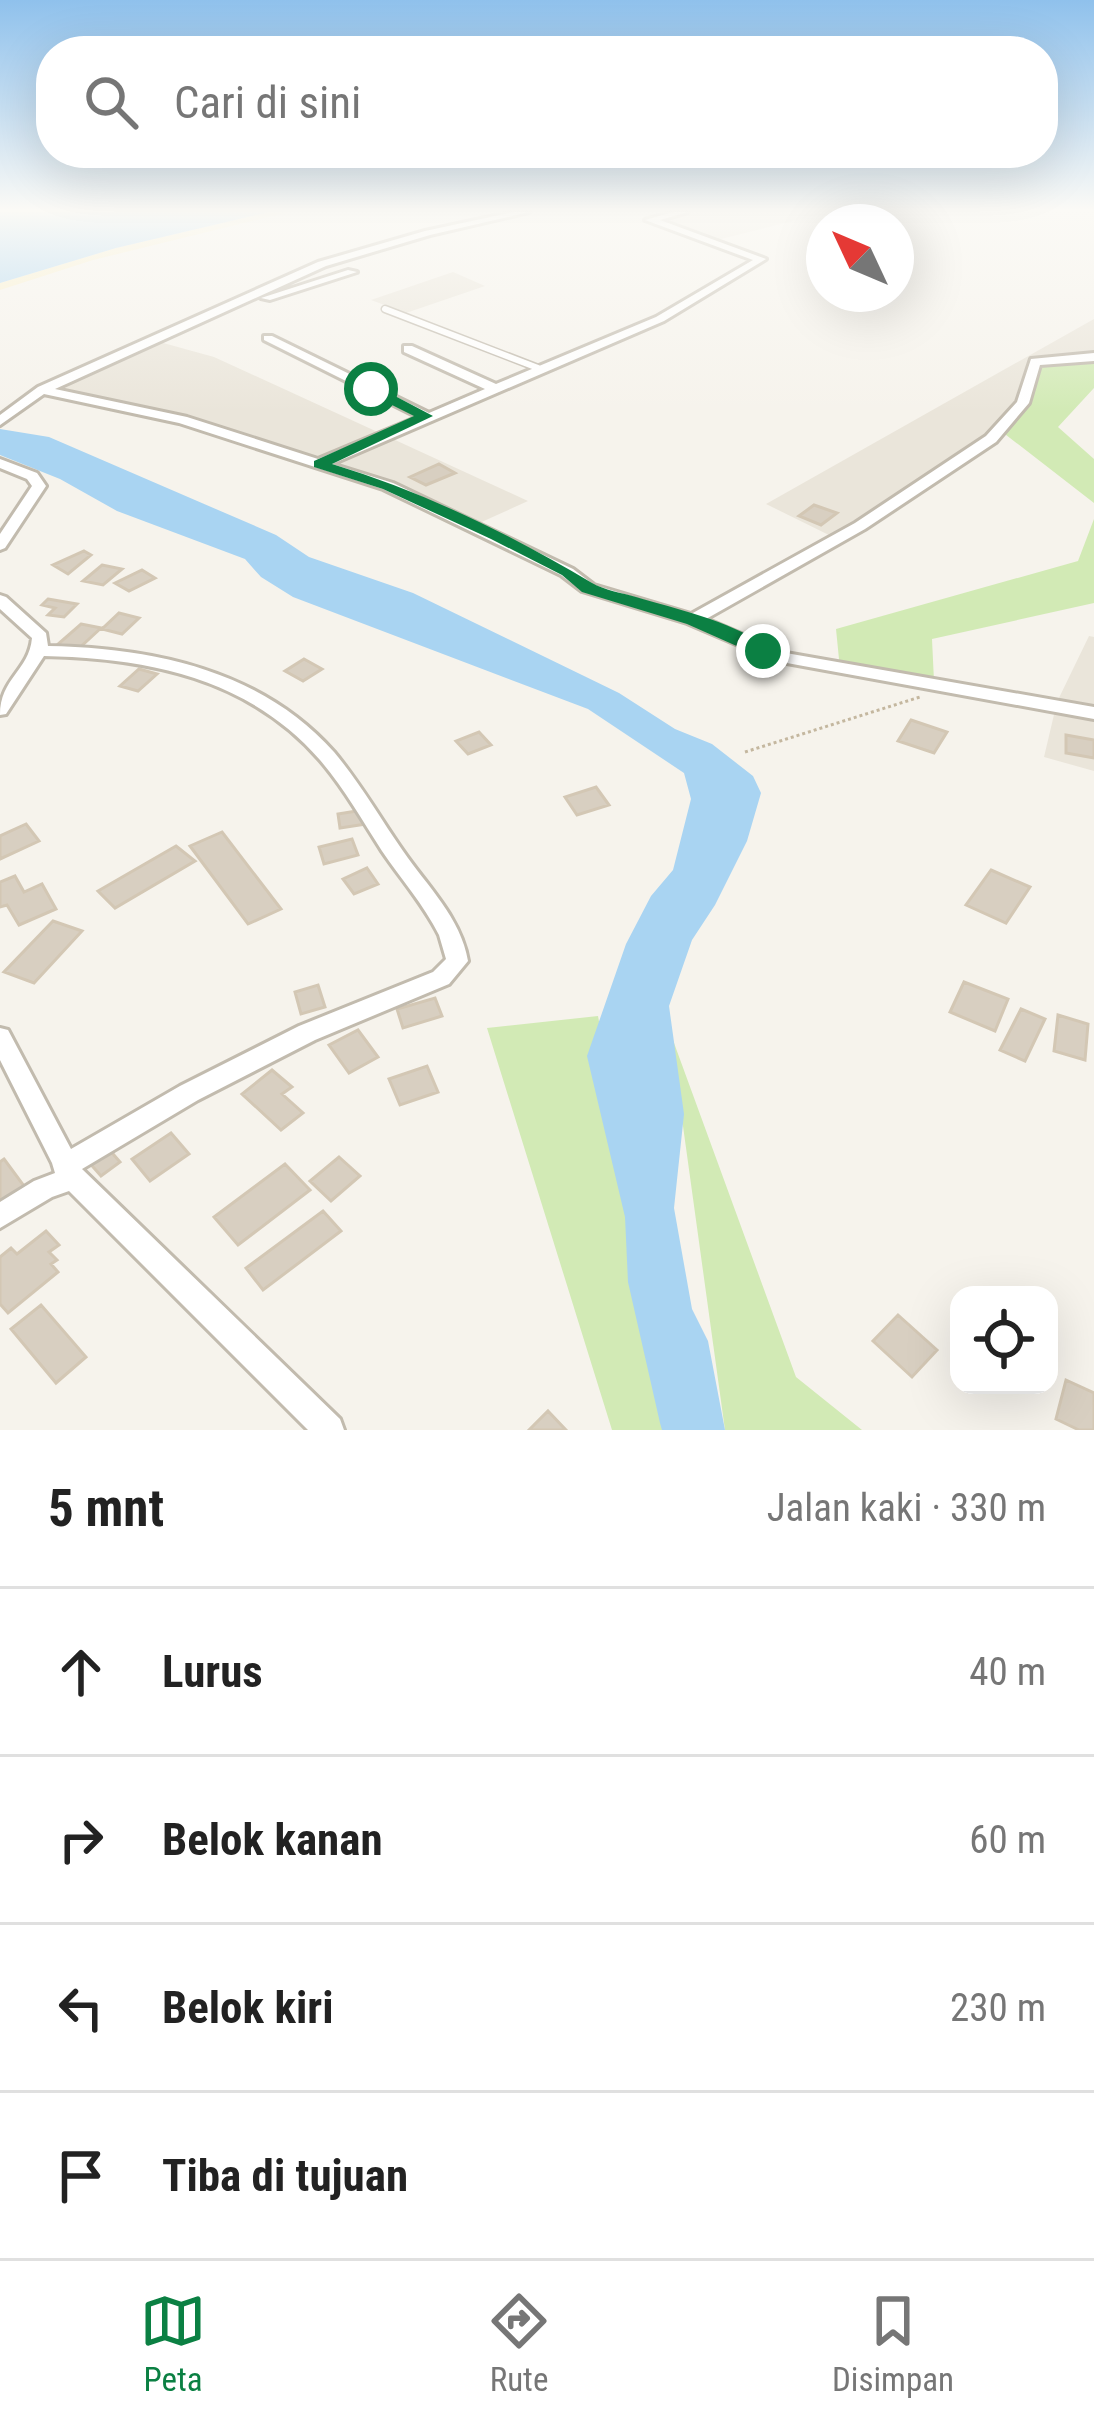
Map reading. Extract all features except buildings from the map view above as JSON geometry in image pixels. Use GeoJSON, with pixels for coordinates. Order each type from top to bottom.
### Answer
{"type":"FeatureCollection","features":[{"type":"Feature","properties":{"kind":"street"},"geometry":{"type":"LineString","coordinates":[[5,417],[42,390],[290,279]]}},
{"type":"Feature","properties":{"kind":"street"},"geometry":{"type":"LineString","coordinates":[[232,305],[328,279]]}},
{"type":"Feature","properties":{"kind":"street"},"geometry":{"type":"LineString","coordinates":[[319,464],[659,320],[728,279]]}},
{"type":"Feature","properties":{"kind":"street"},"geometry":{"type":"LineString","coordinates":[[268,338],[426,416]]}},
{"type":"Feature","properties":{"kind":"street"},"geometry":{"type":"LineString","coordinates":[[408,349],[494,388]]}},
{"type":"Feature","properties":{"kind":"street"},"geometry":{"type":"LineString","coordinates":[[693,620],[860,526],[992,439],[1023,403],[1035,362],[1094,357]]}},
{"type":"Feature","properties":{"kind":"street"},"geometry":{"type":"LineString","coordinates":[[42,390],[168,416],[388,486],[568,572],[588,588],[693,620],[763,651],[841,671],[1094,713]]}},
{"type":"Feature","properties":{"kind":"street"},"geometry":{"type":"LineString","coordinates":[[0,463],[32,476],[39,486],[0,545]]}},
{"type":"Feature","properties":{"kind":"street"},"geometry":{"type":"LineString","coordinates":[[0,600],[40,637],[39,651],[0,710]]}},
{"type":"Feature","properties":{"kind":"street"},"geometry":{"type":"LineString","coordinates":[[0,1216],[189,1093],[307,1033],[441,978],[457,961],[434,908],[325,754],[283,718],[191,667],[139,657],[39,651]]}},
{"type":"Feature","properties":{"kind":"street"},"geometry":{"type":"LineString","coordinates":[[0,1037],[68,1172],[329,1430]]}},
{"type":"Feature","properties":{"kind":"lane"},"geometry":{"type":"LineString","coordinates":[[385,309],[538,368]]}},
{"type":"Feature","properties":{"kind":"path"},"geometry":{"type":"LineString","coordinates":[[746,752],[942,686]]}},
{"type":"Feature","properties":{"kind":"shaded area"},"geometry":{"type":"Polygon","coordinates":[[[433,279],[468,279],[485,286],[406,313],[371,300],[433,279]]]}},
{"type":"Feature","properties":{"kind":"shaded area"},"geometry":{"type":"Polygon","coordinates":[[[1094,319],[1094,358],[1033,382],[1006,425],[835,538],[766,504],[1094,319]]]}},
{"type":"Feature","properties":{"kind":"shaded area"},"geometry":{"type":"Polygon","coordinates":[[[156,341],[214,357],[528,501],[466,529],[376,483],[178,421],[45,387],[156,341]]]}},
{"type":"Feature","properties":{"kind":"shaded area"},"geometry":{"type":"Polygon","coordinates":[[[1089,636],[1094,637],[1094,771],[1044,757],[1057,702],[1089,636]]]}},
{"type":"Feature","properties":{"kind":"green space"},"geometry":{"type":"Polygon","coordinates":[[[1094,358],[1094,388],[1058,427],[1094,459],[1094,503],[1001,431],[1027,397],[1034,365],[1094,358]]]}},
{"type":"Feature","properties":{"kind":"green space"},"geometry":{"type":"Polygon","coordinates":[[[1094,519],[1094,603],[932,639],[934,681],[840,669],[836,629],[1078,561],[1094,519]]]}},
{"type":"Feature","properties":{"kind":"green space"},"geometry":{"type":"Polygon","coordinates":[[[598,1016],[674,1430],[612,1430],[487,1028],[598,1016]]]}},
{"type":"Feature","properties":{"kind":"green space"},"geometry":{"type":"Polygon","coordinates":[[[670,1032],[796,1377],[862,1430],[725,1430],[670,1032]]]}},
{"type":"Feature","properties":{"kind":"sand"},"geometry":{"type":"Polygon","coordinates":[[[14,279],[35,279],[0,290],[0,283],[14,279]]]}},
{"type":"Feature","properties":{"kind":"water"},"geometry":{"type":"Polygon","coordinates":[[[0,429],[49,437],[276,535],[309,557],[413,593],[619,693],[675,729],[712,744],[753,776],[761,793],[747,841],[692,940],[669,1006],[684,1114],[674,1208],[692,1309],[708,1341],[725,1430],[662,1430],[628,1282],[625,1217],[587,1056],[626,944],[651,896],[673,870],[691,799],[684,773],[588,709],[293,597],[261,577],[245,559],[117,511],[60,479],[0,455],[0,429]]]}},
{"type":"Feature","properties":{"kind":"route"},"geometry":{"type":"LineString","coordinates":[[371,389],[426,416],[319,464],[388,486],[568,572],[588,588],[693,620],[763,651]]}}]}
